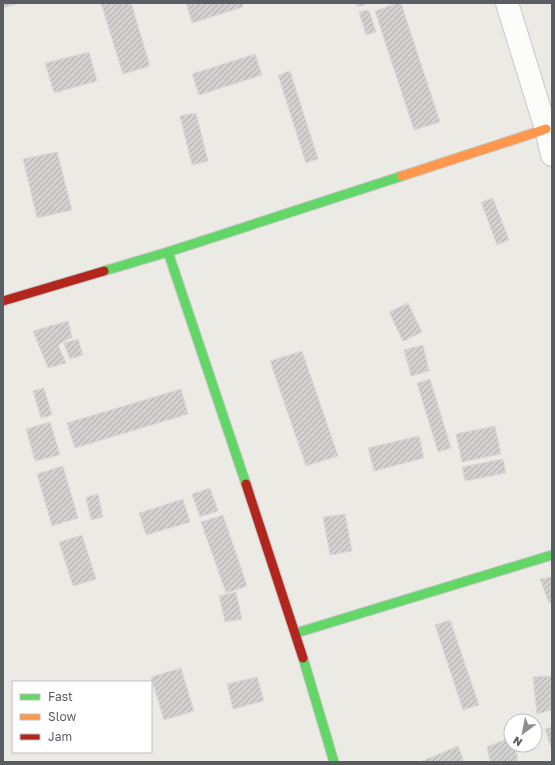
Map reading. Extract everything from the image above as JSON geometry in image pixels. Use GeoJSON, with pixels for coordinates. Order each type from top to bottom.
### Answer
{"type":"FeatureCollection","features":[{"type":"Feature","properties":{"kind":"street"},"geometry":{"type":"LineString","coordinates":[[507,3],[546,129],[552,155]]}},
{"type":"Feature","properties":{"kind":"street"},"geometry":{"type":"LineString","coordinates":[[3,301],[168,252],[546,129]]}},
{"type":"Feature","properties":{"kind":"street"},"geometry":{"type":"LineString","coordinates":[[168,252],[296,633],[334,762]]}},
{"type":"Feature","properties":{"kind":"street"},"geometry":{"type":"LineString","coordinates":[[296,633],[552,555]]}},
{"type":"Feature","properties":{"kind":"building"},"geometry":{"type":"Polygon","coordinates":[[[3,3],[16,3],[16,4],[3,8],[3,3]]]}},
{"type":"Feature","properties":{"kind":"building"},"geometry":{"type":"Polygon","coordinates":[[[101,3],[131,3],[150,66],[123,74],[101,3]]]}},
{"type":"Feature","properties":{"kind":"building"},"geometry":{"type":"Polygon","coordinates":[[[186,3],[242,3],[243,7],[192,23],[186,3]]]}},
{"type":"Feature","properties":{"kind":"building"},"geometry":{"type":"Polygon","coordinates":[[[356,3],[366,3],[367,4],[357,7],[356,3]]]}},
{"type":"Feature","properties":{"kind":"building"},"geometry":{"type":"Polygon","coordinates":[[[401,3],[440,122],[414,130],[375,11],[401,3]]]}},
{"type":"Feature","properties":{"kind":"building"},"geometry":{"type":"Polygon","coordinates":[[[369,10],[376,32],[366,35],[359,12],[369,10]]]}},
{"type":"Feature","properties":{"kind":"building"},"geometry":{"type":"Polygon","coordinates":[[[89,52],[97,81],[54,93],[45,63],[89,52]]]}},
{"type":"Feature","properties":{"kind":"building"},"geometry":{"type":"Polygon","coordinates":[[[255,54],[262,75],[199,95],[192,74],[255,54]]]}},
{"type":"Feature","properties":{"kind":"building"},"geometry":{"type":"Polygon","coordinates":[[[290,71],[318,159],[306,163],[278,75],[290,71]]]}},
{"type":"Feature","properties":{"kind":"building"},"geometry":{"type":"Polygon","coordinates":[[[196,113],[208,161],[192,165],[180,116],[196,113]]]}},
{"type":"Feature","properties":{"kind":"building"},"geometry":{"type":"Polygon","coordinates":[[[57,152],[72,210],[37,218],[23,159],[57,152]]]}},
{"type":"Feature","properties":{"kind":"building"},"geometry":{"type":"Polygon","coordinates":[[[493,198],[509,240],[497,245],[481,202],[493,198]]]}},
{"type":"Feature","properties":{"kind":"building"},"geometry":{"type":"Polygon","coordinates":[[[408,303],[422,332],[403,341],[389,312],[408,303]]]}},
{"type":"Feature","properties":{"kind":"building"},"geometry":{"type":"Polygon","coordinates":[[[68,321],[72,337],[58,345],[66,363],[48,368],[33,331],[68,321]]]}},
{"type":"Feature","properties":{"kind":"building"},"geometry":{"type":"Polygon","coordinates":[[[78,339],[83,355],[70,359],[64,343],[78,339]]]}},
{"type":"Feature","properties":{"kind":"building"},"geometry":{"type":"Polygon","coordinates":[[[423,345],[429,371],[411,376],[404,350],[423,345]]]}},
{"type":"Feature","properties":{"kind":"building"},"geometry":{"type":"Polygon","coordinates":[[[302,351],[338,456],[306,466],[270,361],[302,351]]]}},
{"type":"Feature","properties":{"kind":"building"},"geometry":{"type":"Polygon","coordinates":[[[430,379],[451,448],[438,452],[417,383],[430,379]]]}},
{"type":"Feature","properties":{"kind":"building"},"geometry":{"type":"Polygon","coordinates":[[[44,388],[52,415],[41,418],[33,391],[44,388]]]}},
{"type":"Feature","properties":{"kind":"building"},"geometry":{"type":"Polygon","coordinates":[[[181,389],[188,414],[75,448],[67,423],[181,389]]]}},
{"type":"Feature","properties":{"kind":"building"},"geometry":{"type":"Polygon","coordinates":[[[50,422],[60,455],[35,461],[26,429],[50,422]]]}},
{"type":"Feature","properties":{"kind":"building"},"geometry":{"type":"Polygon","coordinates":[[[495,426],[501,454],[462,462],[456,434],[495,426]]]}},
{"type":"Feature","properties":{"kind":"building"},"geometry":{"type":"Polygon","coordinates":[[[419,436],[424,458],[374,471],[368,448],[419,436]]]}},
{"type":"Feature","properties":{"kind":"building"},"geometry":{"type":"Polygon","coordinates":[[[503,459],[506,473],[465,481],[462,467],[503,459]]]}},
{"type":"Feature","properties":{"kind":"building"},"geometry":{"type":"Polygon","coordinates":[[[63,466],[78,518],[52,526],[37,474],[63,466]]]}},
{"type":"Feature","properties":{"kind":"building"},"geometry":{"type":"Polygon","coordinates":[[[210,488],[218,511],[200,517],[192,494],[210,488]]]}},
{"type":"Feature","properties":{"kind":"building"},"geometry":{"type":"Polygon","coordinates":[[[98,494],[103,517],[91,520],[86,497],[98,494]]]}},
{"type":"Feature","properties":{"kind":"building"},"geometry":{"type":"Polygon","coordinates":[[[183,499],[190,522],[146,535],[139,513],[183,499]]]}},
{"type":"Feature","properties":{"kind":"building"},"geometry":{"type":"Polygon","coordinates":[[[345,514],[352,551],[330,555],[323,517],[345,514]]]}},
{"type":"Feature","properties":{"kind":"building"},"geometry":{"type":"Polygon","coordinates":[[[223,515],[247,586],[226,593],[201,522],[223,515]]]}},
{"type":"Feature","properties":{"kind":"building"},"geometry":{"type":"Polygon","coordinates":[[[82,535],[96,579],[73,586],[59,542],[82,535]]]}},
{"type":"Feature","properties":{"kind":"building"},"geometry":{"type":"Polygon","coordinates":[[[552,577],[552,602],[549,603],[540,579],[552,577]]]}},
{"type":"Feature","properties":{"kind":"building"},"geometry":{"type":"Polygon","coordinates":[[[236,592],[242,619],[225,622],[219,596],[236,592]]]}},
{"type":"Feature","properties":{"kind":"building"},"geometry":{"type":"Polygon","coordinates":[[[450,620],[479,705],[463,710],[435,625],[450,620]]]}},
{"type":"Feature","properties":{"kind":"building"},"geometry":{"type":"Polygon","coordinates":[[[181,668],[194,711],[164,720],[151,677],[181,668]]]}},
{"type":"Feature","properties":{"kind":"building"},"geometry":{"type":"Polygon","coordinates":[[[552,676],[552,710],[537,713],[533,677],[552,676]]]}},
{"type":"Feature","properties":{"kind":"building"},"geometry":{"type":"Polygon","coordinates":[[[257,677],[264,701],[233,709],[227,684],[257,677]]]}},
{"type":"Feature","properties":{"kind":"building"},"geometry":{"type":"Polygon","coordinates":[[[552,727],[552,751],[545,729],[552,727]]]}},
{"type":"Feature","properties":{"kind":"building"},"geometry":{"type":"Polygon","coordinates":[[[503,740],[503,753],[516,753],[518,762],[490,762],[487,747],[503,740]]]}},
{"type":"Feature","properties":{"kind":"building"},"geometry":{"type":"Polygon","coordinates":[[[458,746],[464,762],[420,762],[458,746]]]}},
{"type":"Feature","properties":{"kind":"traffic: fast"},"geometry":{"type":"LineString","coordinates":[[104,271],[168,252],[402,176]]}},
{"type":"Feature","properties":{"kind":"traffic: fast"},"geometry":{"type":"LineString","coordinates":[[168,252],[246,484]]}},
{"type":"Feature","properties":{"kind":"traffic: fast"},"geometry":{"type":"LineString","coordinates":[[296,633],[552,555]]}},
{"type":"Feature","properties":{"kind":"traffic: fast"},"geometry":{"type":"LineString","coordinates":[[303,658],[334,762]]}},
{"type":"Feature","properties":{"kind":"traffic: slow"},"geometry":{"type":"LineString","coordinates":[[402,176],[546,129]]}},
{"type":"Feature","properties":{"kind":"traffic: jam"},"geometry":{"type":"LineString","coordinates":[[3,301],[104,271]]}},
{"type":"Feature","properties":{"kind":"traffic: jam"},"geometry":{"type":"LineString","coordinates":[[246,484],[303,658]]}}]}
